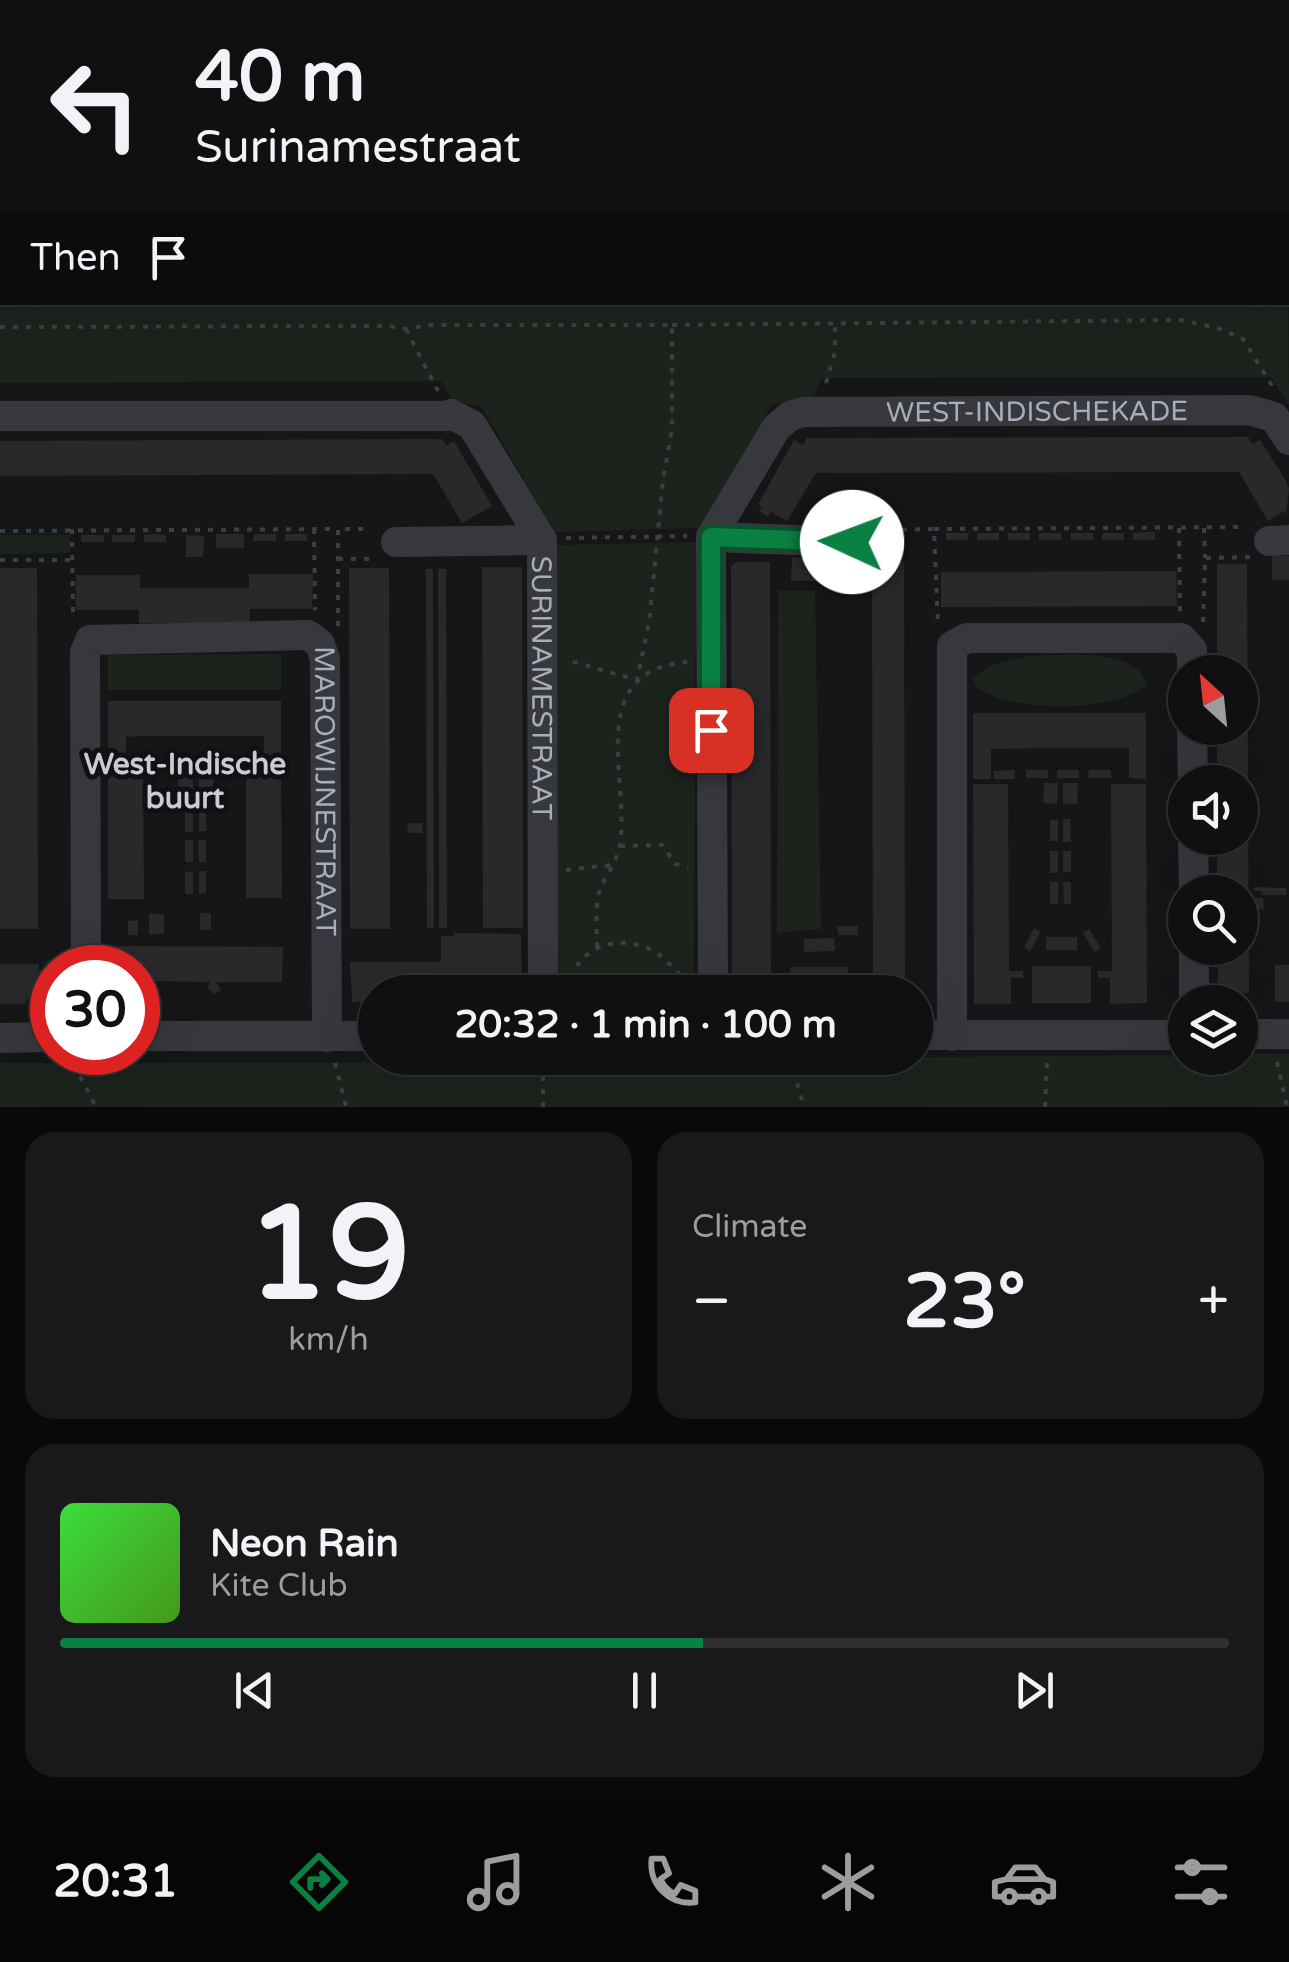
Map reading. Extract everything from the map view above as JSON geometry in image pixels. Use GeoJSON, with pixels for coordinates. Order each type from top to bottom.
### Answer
{"type":"FeatureCollection","features":[{"type":"Feature","properties":{"kind":"street","name":"WEST-INDISCHEKADE"},"geometry":{"type":"LineString","coordinates":[[711,537],[776,428],[790,416],[824,412],[1250,410],[1282,428]]}},
{"type":"Feature","properties":{"kind":"street"},"geometry":{"type":"LineString","coordinates":[[0,416],[450,414]]}},
{"type":"Feature","properties":{"kind":"street","name":"SURINAMESTRAAT"},"geometry":{"type":"LineString","coordinates":[[450,414],[472,425],[542,540],[543,975]]}},
{"type":"Feature","properties":{"kind":"street"},"geometry":{"type":"LineString","coordinates":[[702,975],[713,868],[711,537],[852,542]]}},
{"type":"Feature","properties":{"kind":"street"},"geometry":{"type":"LineString","coordinates":[[396,542],[542,540]]}},
{"type":"Feature","properties":{"kind":"street","name":"MAROWIJNESTRAAT"},"geometry":{"type":"LineString","coordinates":[[95,645],[308,635],[320,644],[325,660],[327,1036]]}},
{"type":"Feature","properties":{"kind":"street"},"geometry":{"type":"LineString","coordinates":[[952,1036],[952,646],[968,638],[1188,653]]}},
{"type":"Feature","properties":{"kind":"street"},"geometry":{"type":"LineString","coordinates":[[87,945],[95,645]]}},
{"type":"Feature","properties":{"kind":"street"},"geometry":{"type":"LineString","coordinates":[[933,1036],[1168,1034]]}},
{"type":"Feature","properties":{"kind":"street"},"geometry":{"type":"LineString","coordinates":[[1258,1034],[1289,1034]]}},
{"type":"Feature","properties":{"kind":"street"},"geometry":{"type":"LineString","coordinates":[[160,1036],[358,1036]]}},
{"type":"Feature","properties":{"kind":"street"},"geometry":{"type":"LineString","coordinates":[[0,1038],[30,1037]]}},
{"type":"Feature","properties":{"kind":"path"},"geometry":{"type":"LineString","coordinates":[[672,325],[1180,320],[1218,328],[1243,339],[1277,393],[1282,428]]}},
{"type":"Feature","properties":{"kind":"path"},"geometry":{"type":"LineString","coordinates":[[824,412],[826,376],[835,352],[835,325]]}},
{"type":"Feature","properties":{"kind":"path"},"geometry":{"type":"LineString","coordinates":[[406,329],[450,414]]}},
{"type":"Feature","properties":{"kind":"path"},"geometry":{"type":"LineString","coordinates":[[852,542],[860,530],[1256,527],[1279,540],[1253,557],[1205,558]]}},
{"type":"Feature","properties":{"kind":"path"},"geometry":{"type":"LineString","coordinates":[[1179,528],[1188,653]]}},
{"type":"Feature","properties":{"kind":"path"},"geometry":{"type":"LineString","coordinates":[[1188,653],[1204,618],[1204,528]]}},
{"type":"Feature","properties":{"kind":"path"},"geometry":{"type":"LineString","coordinates":[[72,529],[73,628],[95,645]]}},
{"type":"Feature","properties":{"kind":"path"},"geometry":{"type":"LineString","coordinates":[[314,529],[315,628],[320,644],[339,624],[338,529]]}},
{"type":"Feature","properties":{"kind":"path"},"geometry":{"type":"LineString","coordinates":[[934,529],[938,626],[952,646]]}},
{"type":"Feature","properties":{"kind":"path"},"geometry":{"type":"LineString","coordinates":[[0,531],[388,530],[396,542],[387,559],[338,559]]}},
{"type":"Feature","properties":{"kind":"path"},"geometry":{"type":"LineString","coordinates":[[542,540],[711,537]]}},
{"type":"Feature","properties":{"kind":"path"},"geometry":{"type":"LineString","coordinates":[[0,560],[72,560]]}},
{"type":"Feature","properties":{"kind":"path"},"geometry":{"type":"LineString","coordinates":[[597,947],[598,896],[620,846],[617,719],[637,680],[671,663],[710,660]]}},
{"type":"Feature","properties":{"kind":"path"},"geometry":{"type":"LineString","coordinates":[[542,661],[572,661],[637,680]]}},
{"type":"Feature","properties":{"kind":"path"},"geometry":{"type":"LineString","coordinates":[[620,846],[663,846],[674,864],[713,868]]}},
{"type":"Feature","properties":{"kind":"path"},"geometry":{"type":"LineString","coordinates":[[543,870],[612,865]]}},
{"type":"Feature","properties":{"kind":"path"},"geometry":{"type":"LineString","coordinates":[[572,975],[581,959],[597,947],[622,942],[658,954],[684,975]]}},
{"type":"Feature","properties":{"kind":"path"},"geometry":{"type":"LineString","coordinates":[[1045,1107],[1049,1034]]}},
{"type":"Feature","properties":{"kind":"path"},"geometry":{"type":"LineString","coordinates":[[327,1036],[346,1107]]}},
{"type":"Feature","properties":{"kind":"path"},"geometry":{"type":"LineString","coordinates":[[79,1075],[96,1107]]}},
{"type":"Feature","properties":{"kind":"path"},"geometry":{"type":"LineString","coordinates":[[542,1107],[543,1075]]}},
{"type":"Feature","properties":{"kind":"path"},"geometry":{"type":"LineString","coordinates":[[795,1075],[804,1107]]}},
{"type":"Feature","properties":{"kind":"shaded area"},"geometry":{"type":"Polygon","coordinates":[[[0,305],[1288,305],[1289,405],[1271,377],[821,378],[813,400],[772,404],[700,528],[555,532],[481,406],[453,401],[441,381],[0,383],[0,305]]]}},
{"type":"Feature","properties":{"kind":"shaded area"},"geometry":{"type":"Polygon","coordinates":[[[0,535],[70,535],[70,553],[0,554],[0,535]]]}},
{"type":"Feature","properties":{"kind":"shaded area"},"geometry":{"type":"Polygon","coordinates":[[[696,542],[694,975],[550,975],[555,545],[696,542]]]}},
{"type":"Feature","properties":{"kind":"shaded area"},"geometry":{"type":"Polygon","coordinates":[[[778,591],[815,591],[821,929],[777,933],[778,591]]]}},
{"type":"Feature","properties":{"kind":"shaded area"},"geometry":{"type":"Polygon","coordinates":[[[281,654],[281,690],[108,690],[108,655],[281,654]]]}},
{"type":"Feature","properties":{"kind":"shaded area"},"geometry":{"type":"Polygon","coordinates":[[[1027,656],[1112,658],[1140,672],[1147,684],[1111,701],[1061,706],[1011,701],[975,686],[973,678],[989,666],[1027,656]]]}},
{"type":"Feature","properties":{"kind":"shaded area"},"geometry":{"type":"Polygon","coordinates":[[[1258,1054],[1289,1054],[1289,1107],[0,1107],[0,1063],[30,1063],[30,1075],[160,1075],[160,1063],[358,1062],[358,1075],[933,1075],[933,1057],[1168,1055],[1168,1075],[1258,1075],[1258,1054]]]}},
{"type":"Feature","properties":{"kind":"building"},"geometry":{"type":"Polygon","coordinates":[[[1248,437],[1252,444],[1260,440],[1289,489],[1286,514],[1284,511],[1268,521],[1239,472],[816,473],[787,521],[771,512],[768,517],[759,511],[762,507],[758,504],[794,440],[803,445],[807,438],[1248,437]]]}},
{"type":"Feature","properties":{"kind":"building"},"geometry":{"type":"Polygon","coordinates":[[[442,439],[446,446],[454,441],[492,506],[462,523],[433,474],[0,476],[0,441],[442,439]]]}},
{"type":"Feature","properties":{"kind":"building"},"geometry":{"type":"Polygon","coordinates":[[[1155,532],[1155,540],[1133,540],[1133,533],[1155,532]]]}},
{"type":"Feature","properties":{"kind":"building"},"geometry":{"type":"Polygon","coordinates":[[[946,533],[968,533],[968,540],[946,540],[946,533]]]}},
{"type":"Feature","properties":{"kind":"building"},"geometry":{"type":"Polygon","coordinates":[[[977,533],[999,533],[999,540],[977,540],[977,533]]]}},
{"type":"Feature","properties":{"kind":"building"},"geometry":{"type":"Polygon","coordinates":[[[1008,533],[1030,533],[1030,540],[1008,540],[1008,533]]]}},
{"type":"Feature","properties":{"kind":"building"},"geometry":{"type":"Polygon","coordinates":[[[1039,533],[1061,533],[1062,540],[1039,540],[1039,533]]]}},
{"type":"Feature","properties":{"kind":"building"},"geometry":{"type":"Polygon","coordinates":[[[1071,533],[1093,533],[1093,540],[1071,540],[1071,533]]]}},
{"type":"Feature","properties":{"kind":"building"},"geometry":{"type":"Polygon","coordinates":[[[1102,533],[1124,533],[1124,540],[1102,540],[1102,533]]]}},
{"type":"Feature","properties":{"kind":"building"},"geometry":{"type":"Polygon","coordinates":[[[216,534],[244,534],[244,548],[216,548],[216,534]]]}},
{"type":"Feature","properties":{"kind":"building"},"geometry":{"type":"Polygon","coordinates":[[[254,534],[276,534],[276,541],[253,541],[254,534]]]}},
{"type":"Feature","properties":{"kind":"building"},"geometry":{"type":"Polygon","coordinates":[[[285,534],[307,534],[307,541],[285,541],[285,534]]]}},
{"type":"Feature","properties":{"kind":"building"},"geometry":{"type":"Polygon","coordinates":[[[81,535],[104,535],[104,542],[81,542],[81,535]]]}},
{"type":"Feature","properties":{"kind":"building"},"geometry":{"type":"Polygon","coordinates":[[[112,535],[135,535],[135,542],[112,542],[112,535]]]}},
{"type":"Feature","properties":{"kind":"building"},"geometry":{"type":"Polygon","coordinates":[[[144,535],[166,535],[166,542],[144,542],[144,535]]]}},
{"type":"Feature","properties":{"kind":"building"},"geometry":{"type":"Polygon","coordinates":[[[186,535],[204,536],[203,557],[186,557],[186,535]]]}},
{"type":"Feature","properties":{"kind":"building"},"geometry":{"type":"Polygon","coordinates":[[[1272,556],[1289,556],[1289,580],[1272,580],[1272,556]]]}},
{"type":"Feature","properties":{"kind":"building"},"geometry":{"type":"Polygon","coordinates":[[[792,557],[850,558],[850,581],[791,581],[792,557]]]}},
{"type":"Feature","properties":{"kind":"building"},"geometry":{"type":"Polygon","coordinates":[[[737,562],[770,562],[771,975],[732,975],[731,566],[737,562]]]}},
{"type":"Feature","properties":{"kind":"building"},"geometry":{"type":"Polygon","coordinates":[[[872,562],[904,562],[905,975],[873,975],[872,562]]]}},
{"type":"Feature","properties":{"kind":"building"},"geometry":{"type":"Polygon","coordinates":[[[1217,564],[1247,564],[1247,655],[1217,655],[1217,564]]]}},
{"type":"Feature","properties":{"kind":"building"},"geometry":{"type":"Polygon","coordinates":[[[482,567],[522,567],[523,928],[483,928],[482,567]]]}},
{"type":"Feature","properties":{"kind":"building"},"geometry":{"type":"Polygon","coordinates":[[[0,568],[37,568],[38,929],[0,929],[0,568]]]}},
{"type":"Feature","properties":{"kind":"building"},"geometry":{"type":"Polygon","coordinates":[[[349,568],[389,568],[390,929],[350,929],[349,568]]]}},
{"type":"Feature","properties":{"kind":"building"},"geometry":{"type":"Polygon","coordinates":[[[426,569],[433,569],[434,871],[434,927],[427,928],[426,569]]]}},
{"type":"Feature","properties":{"kind":"building"},"geometry":{"type":"Polygon","coordinates":[[[438,569],[446,569],[447,928],[439,928],[438,569]]]}},
{"type":"Feature","properties":{"kind":"building"},"geometry":{"type":"Polygon","coordinates":[[[1176,571],[1177,606],[941,607],[941,572],[1176,571]]]}},
{"type":"Feature","properties":{"kind":"building"},"geometry":{"type":"Polygon","coordinates":[[[249,574],[313,574],[312,609],[250,609],[250,623],[139,623],[139,610],[76,610],[76,575],[140,575],[140,588],[249,588],[249,574]]]}},
{"type":"Feature","properties":{"kind":"building"},"geometry":{"type":"Polygon","coordinates":[[[108,701],[281,701],[281,767],[264,767],[264,736],[141,736],[126,737],[126,767],[108,767],[108,701]]]}},
{"type":"Feature","properties":{"kind":"building"},"geometry":{"type":"Polygon","coordinates":[[[973,713],[1146,713],[1146,779],[1129,778],[1129,748],[1052,748],[991,749],[991,779],[973,779],[973,713]]]}},
{"type":"Feature","properties":{"kind":"building"},"geometry":{"type":"Polygon","coordinates":[[[1217,745],[1248,745],[1248,765],[1217,765],[1217,745]]]}},
{"type":"Feature","properties":{"kind":"building"},"geometry":{"type":"Polygon","coordinates":[[[130,759],[152,759],[152,767],[130,767],[130,759]]]}},
{"type":"Feature","properties":{"kind":"building"},"geometry":{"type":"Polygon","coordinates":[[[161,759],[182,759],[182,767],[161,767],[161,759]]]}},
{"type":"Feature","properties":{"kind":"building"},"geometry":{"type":"Polygon","coordinates":[[[192,759],[215,760],[215,767],[192,767],[192,759]]]}},
{"type":"Feature","properties":{"kind":"building"},"geometry":{"type":"Polygon","coordinates":[[[223,759],[246,759],[246,767],[223,767],[223,759]]]}},
{"type":"Feature","properties":{"kind":"building"},"geometry":{"type":"Polygon","coordinates":[[[1015,770],[1015,779],[994,779],[994,771],[1015,770]]]}},
{"type":"Feature","properties":{"kind":"building"},"geometry":{"type":"Polygon","coordinates":[[[1026,770],[1048,770],[1048,778],[1026,778],[1026,770]]]}},
{"type":"Feature","properties":{"kind":"building"},"geometry":{"type":"Polygon","coordinates":[[[1057,770],[1079,770],[1079,778],[1057,778],[1057,770]]]}},
{"type":"Feature","properties":{"kind":"building"},"geometry":{"type":"Polygon","coordinates":[[[1088,770],[1111,770],[1111,778],[1089,778],[1088,770]]]}},
{"type":"Feature","properties":{"kind":"building"},"geometry":{"type":"Polygon","coordinates":[[[108,772],[143,772],[144,899],[108,899],[108,772]]]}},
{"type":"Feature","properties":{"kind":"building"},"geometry":{"type":"Polygon","coordinates":[[[178,772],[193,773],[193,795],[178,795],[178,772]]]}},
{"type":"Feature","properties":{"kind":"building"},"geometry":{"type":"Polygon","coordinates":[[[198,772],[213,772],[213,794],[199,794],[198,772]]]}},
{"type":"Feature","properties":{"kind":"building"},"geometry":{"type":"Polygon","coordinates":[[[246,772],[281,772],[282,898],[246,898],[246,772]]]}},
{"type":"Feature","properties":{"kind":"building"},"geometry":{"type":"Polygon","coordinates":[[[1044,783],[1058,783],[1057,804],[1043,803],[1044,783]]]}},
{"type":"Feature","properties":{"kind":"building"},"geometry":{"type":"Polygon","coordinates":[[[1063,783],[1078,783],[1077,804],[1063,804],[1063,783]]]}},
{"type":"Feature","properties":{"kind":"building"},"geometry":{"type":"Polygon","coordinates":[[[973,784],[1008,784],[1009,971],[1023,971],[1023,978],[1011,978],[1011,1004],[974,1004],[973,784]]]}},
{"type":"Feature","properties":{"kind":"building"},"geometry":{"type":"Polygon","coordinates":[[[1111,784],[1146,784],[1147,1003],[1110,1004],[1110,978],[1098,978],[1098,971],[1112,971],[1111,784]]]}},
{"type":"Feature","properties":{"kind":"building"},"geometry":{"type":"Polygon","coordinates":[[[185,809],[193,809],[193,832],[185,832],[185,809]]]}},
{"type":"Feature","properties":{"kind":"building"},"geometry":{"type":"Polygon","coordinates":[[[199,809],[206,809],[206,831],[199,831],[199,809]]]}},
{"type":"Feature","properties":{"kind":"building"},"geometry":{"type":"Polygon","coordinates":[[[1063,819],[1070,819],[1071,842],[1063,842],[1063,819]]]}},
{"type":"Feature","properties":{"kind":"building"},"geometry":{"type":"Polygon","coordinates":[[[1050,820],[1058,820],[1058,841],[1050,841],[1050,820]]]}},
{"type":"Feature","properties":{"kind":"building"},"geometry":{"type":"Polygon","coordinates":[[[407,823],[422,823],[423,833],[408,833],[407,823]]]}},
{"type":"Feature","properties":{"kind":"building"},"geometry":{"type":"Polygon","coordinates":[[[185,840],[193,840],[193,862],[185,862],[185,840]]]}},
{"type":"Feature","properties":{"kind":"building"},"geometry":{"type":"Polygon","coordinates":[[[198,840],[206,840],[206,862],[199,862],[198,840]]]}},
{"type":"Feature","properties":{"kind":"building"},"geometry":{"type":"Polygon","coordinates":[[[1050,851],[1058,851],[1058,873],[1050,873],[1050,851]]]}},
{"type":"Feature","properties":{"kind":"building"},"geometry":{"type":"Polygon","coordinates":[[[1063,851],[1071,851],[1071,872],[1063,872],[1063,851]]]}},
{"type":"Feature","properties":{"kind":"building"},"geometry":{"type":"Polygon","coordinates":[[[1217,855],[1248,855],[1248,875],[1217,875],[1217,855]]]}},
{"type":"Feature","properties":{"kind":"building"},"geometry":{"type":"Polygon","coordinates":[[[193,871],[193,894],[185,894],[185,872],[193,871]]]}},
{"type":"Feature","properties":{"kind":"building"},"geometry":{"type":"Polygon","coordinates":[[[199,871],[206,871],[206,893],[199,894],[199,871]]]}},
{"type":"Feature","properties":{"kind":"building"},"geometry":{"type":"Polygon","coordinates":[[[1050,882],[1058,882],[1058,904],[1050,904],[1050,882]]]}},
{"type":"Feature","properties":{"kind":"building"},"geometry":{"type":"Polygon","coordinates":[[[1063,882],[1071,882],[1071,904],[1064,904],[1063,882]]]}},
{"type":"Feature","properties":{"kind":"building"},"geometry":{"type":"Polygon","coordinates":[[[1258,887],[1286,888],[1286,895],[1262,895],[1263,891],[1258,891],[1258,887]]]}},
{"type":"Feature","properties":{"kind":"building"},"geometry":{"type":"Polygon","coordinates":[[[200,913],[211,913],[211,930],[200,930],[200,913]]]}},
{"type":"Feature","properties":{"kind":"building"},"geometry":{"type":"Polygon","coordinates":[[[149,914],[164,914],[164,934],[149,934],[149,914]]]}},
{"type":"Feature","properties":{"kind":"building"},"geometry":{"type":"Polygon","coordinates":[[[138,920],[138,935],[128,935],[128,921],[138,920]]]}},
{"type":"Feature","properties":{"kind":"building"},"geometry":{"type":"Polygon","coordinates":[[[837,926],[858,926],[858,935],[838,935],[837,926]]]}},
{"type":"Feature","properties":{"kind":"building"},"geometry":{"type":"Polygon","coordinates":[[[1034,928],[1041,932],[1030,951],[1024,947],[1034,928]]]}},
{"type":"Feature","properties":{"kind":"building"},"geometry":{"type":"Polygon","coordinates":[[[1089,929],[1101,948],[1094,952],[1083,933],[1089,929]]]}},
{"type":"Feature","properties":{"kind":"building"},"geometry":{"type":"Polygon","coordinates":[[[521,934],[522,975],[358,975],[358,1002],[352,1002],[350,962],[441,962],[441,936],[521,934]]]}},
{"type":"Feature","properties":{"kind":"building"},"geometry":{"type":"Polygon","coordinates":[[[1046,937],[1077,937],[1077,950],[1046,950],[1046,937]]]}},
{"type":"Feature","properties":{"kind":"building"},"geometry":{"type":"Polygon","coordinates":[[[834,938],[835,951],[804,952],[804,939],[834,938]]]}},
{"type":"Feature","properties":{"kind":"building"},"geometry":{"type":"Polygon","coordinates":[[[160,946],[283,947],[282,982],[216,982],[221,990],[215,994],[207,989],[210,982],[160,981],[160,946]]]}},
{"type":"Feature","properties":{"kind":"building"},"geometry":{"type":"Polygon","coordinates":[[[0,964],[30,964],[30,999],[25,1004],[0,1004],[0,964]]]}},
{"type":"Feature","properties":{"kind":"building"},"geometry":{"type":"Polygon","coordinates":[[[1218,965],[1249,965],[1249,985],[1218,985],[1218,965]]]}},
{"type":"Feature","properties":{"kind":"building"},"geometry":{"type":"Polygon","coordinates":[[[1275,965],[1289,965],[1289,1002],[1275,1002],[1275,965]]]}},
{"type":"Feature","properties":{"kind":"building"},"geometry":{"type":"Polygon","coordinates":[[[1032,966],[1091,966],[1091,1003],[1032,1003],[1032,966]]]}},
{"type":"Feature","properties":{"kind":"building"},"geometry":{"type":"Polygon","coordinates":[[[790,967],[848,967],[848,975],[790,975],[790,967]]]}},
{"type":"Feature","properties":{"kind":"district","name":"West-Indische buurt"},"geometry":{"type":"Point","coordinates":[185,781]}},
{"type":"Feature","properties":{"kind":"route"},"geometry":{"type":"LineString","coordinates":[[711,730],[711,537],[852,542]]}}]}
